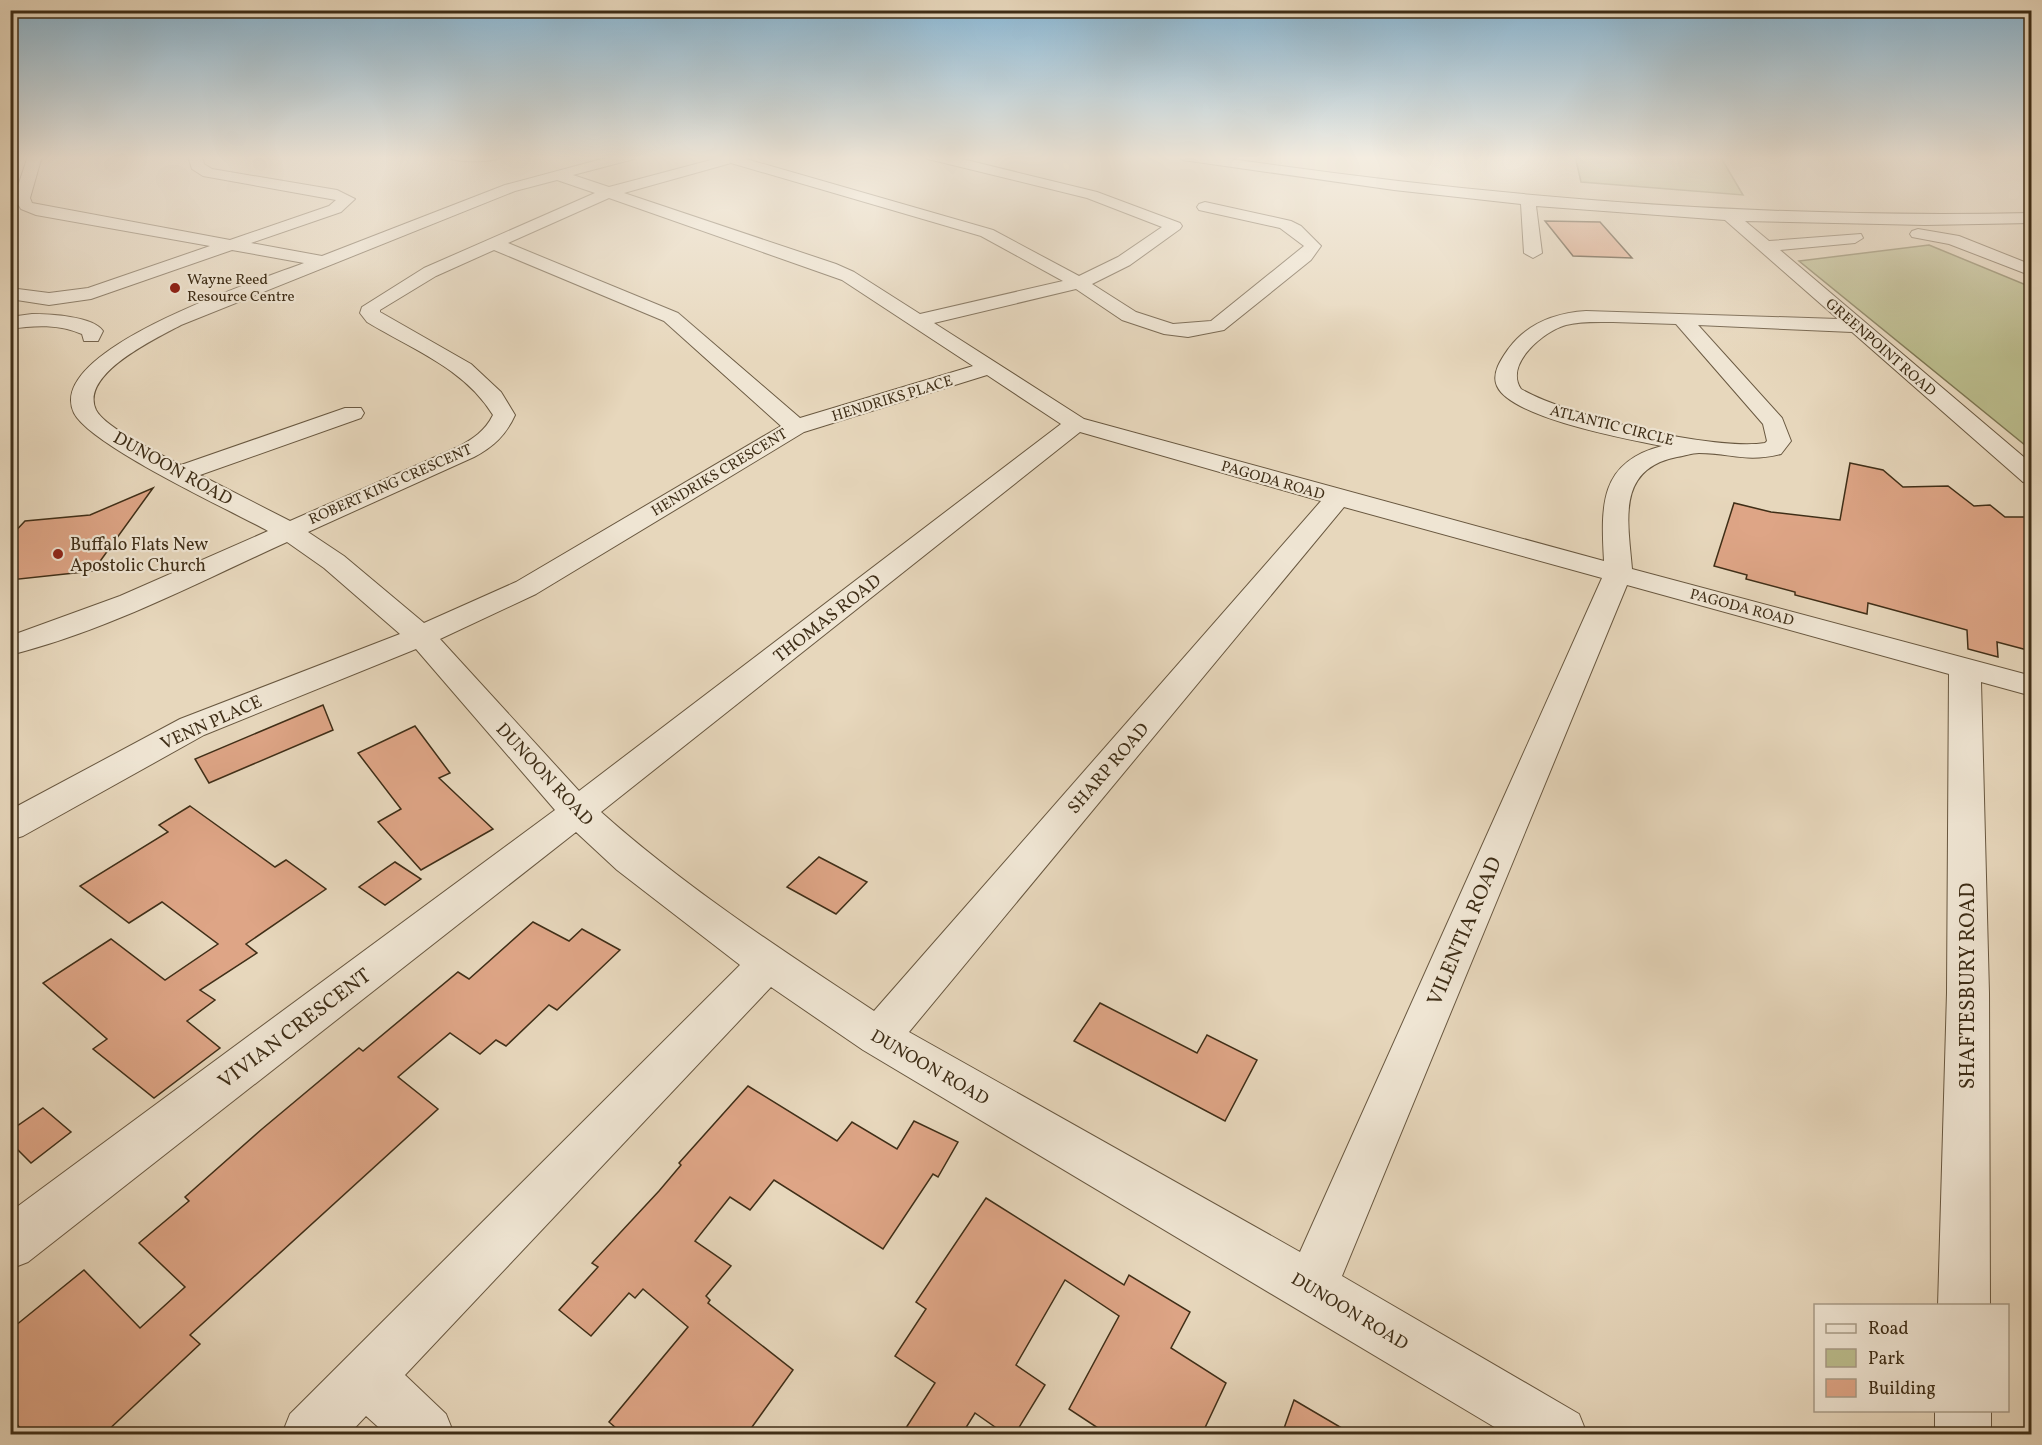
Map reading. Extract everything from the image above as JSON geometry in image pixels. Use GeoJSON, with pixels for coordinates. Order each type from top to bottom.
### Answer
{"type":"FeatureCollection","features":[{"type":"Feature","properties":{"kind":"street"},"geometry":{"type":"LineString","coordinates":[[102,223],[321,261]]}},
{"type":"Feature","properties":{"kind":"street"},"geometry":{"type":"LineString","coordinates":[[10,293],[49,299],[77,297],[294,223]]}},
{"type":"Feature","properties":{"kind":"street","name":"DUNOON ROAD"},"geometry":{"type":"LineString","coordinates":[[418,223],[321,261],[148,334],[104,364],[88,382],[82,399],[86,412],[96,425],[134,450],[287,530],[334,562],[421,636],[577,812],[630,860],[768,963],[878,1037],[1311,1287],[1559,1434]]}},
{"type":"Feature","properties":{"kind":"street","name":"ROBERT KING CRESCENT"},"geometry":{"type":"LineString","coordinates":[[287,530],[472,448],[490,437],[500,426],[504,415],[499,404],[490,391],[464,368],[388,327],[370,312],[371,307],[378,300],[399,288],[537,223]]}},
{"type":"Feature","properties":{"kind":"street","name":"PAGODA ROAD"},"geometry":{"type":"LineString","coordinates":[[700,223],[830,268],[917,321],[1076,424],[1338,498],[2031,686]]}},
{"type":"Feature","properties":{"kind":"street"},"geometry":{"type":"LineString","coordinates":[[955,223],[987,233],[1079,282],[1106,303],[1143,322],[1171,330],[1205,330],[1226,320],[1305,256],[1313,246],[1295,229],[1282,223]]}},
{"type":"Feature","properties":{"kind":"street"},"geometry":{"type":"LineString","coordinates":[[1167,223],[1174,226]]}},
{"type":"Feature","properties":{"kind":"street"},"geometry":{"type":"LineString","coordinates":[[917,321],[1079,282],[1124,261],[1178,223]]}},
{"type":"Feature","properties":{"kind":"street"},"geometry":{"type":"LineString","coordinates":[[1530,223],[1533,253]]}},
{"type":"Feature","properties":{"kind":"street","name":"GREENPOINT ROAD"},"geometry":{"type":"LineString","coordinates":[[1738,223],[2031,477]]}},
{"type":"Feature","properties":{"kind":"street"},"geometry":{"type":"LineString","coordinates":[[1764,247],[1894,234],[1924,235],[1953,240],[2031,271]]}},
{"type":"Feature","properties":{"kind":"street","name":"HENDRIKS CRESCENT"},"geometry":{"type":"LineString","coordinates":[[421,636],[526,588],[796,427],[671,317],[492,243]]}},
{"type":"Feature","properties":{"kind":"street","name":"ATLANTIC CIRCLE"},"geometry":{"type":"LineString","coordinates":[[1683,320],[1774,423],[1779,441],[1773,449],[1757,452],[1698,446],[1551,412],[1512,393],[1506,382],[1504,371],[1510,361],[1540,329],[1558,321],[1613,316],[1859,326]]}},
{"type":"Feature","properties":{"kind":"street"},"geometry":{"type":"LineString","coordinates":[[10,323],[47,319],[74,323],[93,331],[91,337]]}},
{"type":"Feature","properties":{"kind":"street","name":"HENDRIKS PLACE"},"geometry":{"type":"LineString","coordinates":[[796,427],[988,368]]}},
{"type":"Feature","properties":{"kind":"street"},"geometry":{"type":"LineString","coordinates":[[181,473],[353,413]]}},
{"type":"Feature","properties":{"kind":"street","name":"THOMAS ROAD"},"geometry":{"type":"LineString","coordinates":[[577,812],[1076,424]]}},
{"type":"Feature","properties":{"kind":"street"},"geometry":{"type":"LineString","coordinates":[[1618,574],[1617,502],[1620,486],[1627,472],[1651,457],[1698,446]]}},
{"type":"Feature","properties":{"kind":"street","name":"SHARP ROAD"},"geometry":{"type":"LineString","coordinates":[[878,1037],[1338,498]]}},
{"type":"Feature","properties":{"kind":"street"},"geometry":{"type":"LineString","coordinates":[[10,646],[42,637],[130,602],[287,530]]}},
{"type":"Feature","properties":{"kind":"street","name":"VILENTIA ROAD"},"geometry":{"type":"LineString","coordinates":[[1311,1287],[1618,574]]}},
{"type":"Feature","properties":{"kind":"street","name":"VENN PLACE"},"geometry":{"type":"LineString","coordinates":[[10,827],[192,727],[421,636]]}},
{"type":"Feature","properties":{"kind":"street","name":"SHAFTESBURY ROAD"},"geometry":{"type":"LineString","coordinates":[[1964,1304],[1968,993],[1965,667]]}},
{"type":"Feature","properties":{"kind":"street","name":"VIVIAN CRESCENT"},"geometry":{"type":"LineString","coordinates":[[10,1244],[577,812]]}},
{"type":"Feature","properties":{"kind":"street"},"geometry":{"type":"LineString","coordinates":[[310,1434],[768,963]]}},
{"type":"Feature","properties":{"kind":"street"},"geometry":{"type":"LineString","coordinates":[[366,1377],[426,1434]]}},
{"type":"Feature","properties":{"kind":"street"},"geometry":{"type":"LineString","coordinates":[[1962,1434],[1963,1412]]}},
{"type":"Feature","properties":{"kind":"green space"},"geometry":{"type":"Polygon","coordinates":[[[1929,245],[2031,287],[2031,450],[1799,261],[1929,245]]]}},
{"type":"Feature","properties":{"kind":"building"},"geometry":{"type":"Polygon","coordinates":[[[1547,223],[1601,223],[1632,258],[1573,256],[1547,223]]]}},
{"type":"Feature","properties":{"kind":"building"},"geometry":{"type":"Polygon","coordinates":[[[1850,463],[1883,470],[1903,487],[1948,486],[1974,506],[1990,505],[2005,517],[2031,517],[2031,651],[1997,642],[1998,657],[1968,649],[1967,630],[1868,603],[1867,614],[1795,595],[1795,592],[1746,579],[1747,575],[1714,566],[1734,503],[1771,512],[1840,520],[1850,463]]]}},
{"type":"Feature","properties":{"kind":"building","name":"Buffalo Flats New Apostolic Church"},"geometry":{"type":"Polygon","coordinates":[[[153,488],[93,571],[10,580],[10,537],[25,521],[90,515],[153,488]]]}},
{"type":"Feature","properties":{"kind":"building"},"geometry":{"type":"Polygon","coordinates":[[[323,705],[333,730],[209,783],[195,759],[323,705]]]}},
{"type":"Feature","properties":{"kind":"building"},"geometry":{"type":"Polygon","coordinates":[[[415,726],[450,773],[439,778],[493,829],[421,870],[378,822],[401,809],[358,753],[415,726]]]}},
{"type":"Feature","properties":{"kind":"building"},"geometry":{"type":"Polygon","coordinates":[[[190,806],[275,867],[286,860],[326,889],[246,944],[257,953],[200,990],[215,1000],[187,1021],[220,1048],[154,1098],[93,1049],[107,1039],[43,983],[111,939],[165,980],[218,944],[162,902],[129,923],[80,886],[168,832],[159,825],[190,806]]]}},
{"type":"Feature","properties":{"kind":"building"},"geometry":{"type":"Polygon","coordinates":[[[819,857],[867,882],[836,914],[787,887],[819,857]]]}},
{"type":"Feature","properties":{"kind":"building"},"geometry":{"type":"Polygon","coordinates":[[[395,862],[421,879],[385,905],[359,887],[395,862]]]}},
{"type":"Feature","properties":{"kind":"building"},"geometry":{"type":"Polygon","coordinates":[[[533,922],[569,941],[582,929],[620,950],[557,1010],[549,1005],[506,1046],[496,1040],[480,1054],[450,1033],[398,1077],[438,1109],[190,1335],[200,1344],[104,1434],[25,1434],[10,1416],[10,1330],[84,1270],[140,1328],[185,1287],[139,1243],[189,1201],[185,1197],[359,1048],[363,1051],[458,972],[469,979],[533,922]]]}},
{"type":"Feature","properties":{"kind":"building"},"geometry":{"type":"Polygon","coordinates":[[[1100,1003],[1197,1053],[1207,1035],[1257,1060],[1225,1121],[1074,1041],[1100,1003]]]}},
{"type":"Feature","properties":{"kind":"building"},"geometry":{"type":"Polygon","coordinates":[[[748,1086],[837,1141],[852,1122],[897,1149],[914,1121],[958,1142],[938,1177],[933,1174],[883,1249],[774,1180],[750,1210],[730,1197],[695,1241],[731,1266],[706,1296],[710,1300],[708,1303],[793,1370],[747,1434],[623,1434],[609,1422],[688,1327],[643,1289],[635,1298],[629,1293],[591,1336],[559,1310],[598,1267],[592,1263],[659,1191],[681,1165],[679,1163],[748,1086]]]}},
{"type":"Feature","properties":{"kind":"building"},"geometry":{"type":"Polygon","coordinates":[[[43,1108],[71,1132],[31,1163],[10,1142],[10,1131],[43,1108]]]}},
{"type":"Feature","properties":{"kind":"building"},"geometry":{"type":"Polygon","coordinates":[[[986,1198],[1124,1285],[1129,1275],[1190,1312],[1171,1348],[1226,1383],[1202,1434],[1107,1434],[1069,1409],[1119,1316],[1065,1280],[1016,1365],[1045,1385],[1015,1434],[1005,1434],[975,1413],[962,1434],[902,1434],[935,1383],[895,1356],[926,1309],[916,1302],[986,1198]]]}},
{"type":"Feature","properties":{"kind":"building"},"geometry":{"type":"Polygon","coordinates":[[[1294,1400],[1352,1434],[1282,1434],[1294,1400]]]}},
{"type":"Feature","properties":{"kind":"place","name":"Wayne Reed Resource Centre"},"geometry":{"type":"Point","coordinates":[175,288]}},
{"type":"Feature","properties":{"kind":"place","name":"Buffalo Flats New Apostolic Church"},"geometry":{"type":"Point","coordinates":[58,554]}}]}
